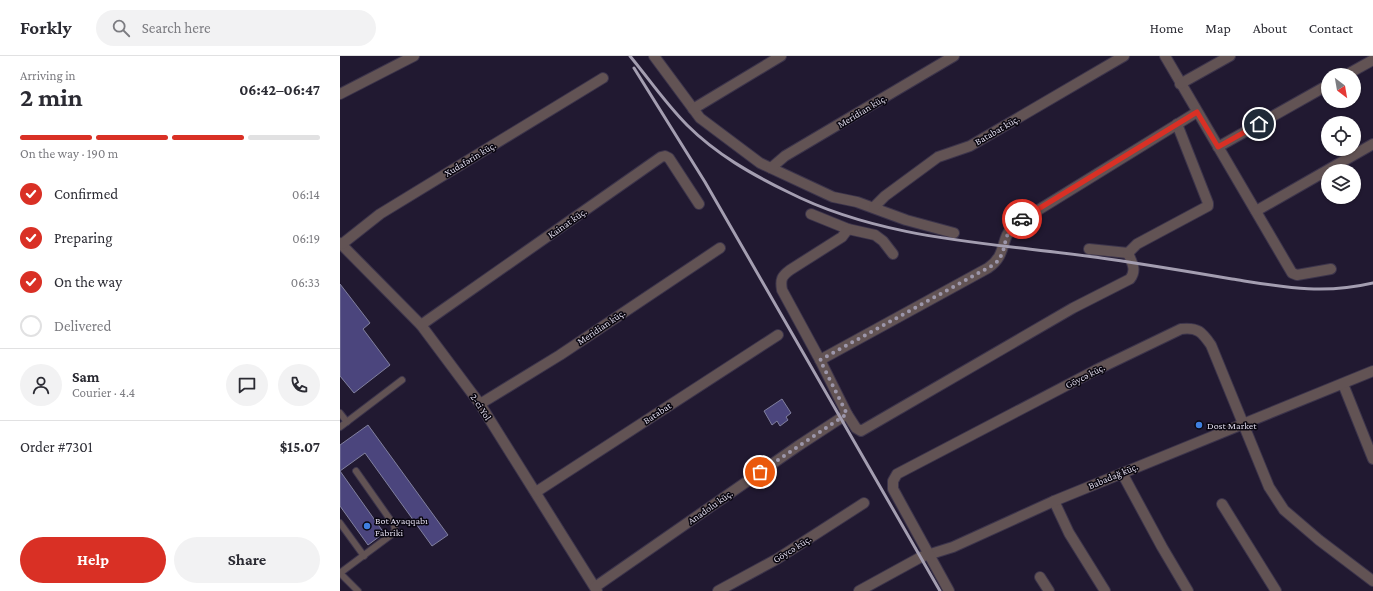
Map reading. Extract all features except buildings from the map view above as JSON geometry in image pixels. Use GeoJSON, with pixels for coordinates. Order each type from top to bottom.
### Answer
{"type":"FeatureCollection","features":[{"type":"Feature","properties":{"kind":"street"},"geometry":{"type":"LineString","coordinates":[[340,94],[414,56]]}},
{"type":"Feature","properties":{"kind":"street"},"geometry":{"type":"LineString","coordinates":[[654,56],[693,109],[711,128],[771,168],[833,197],[874,207],[906,220],[954,233]]}},
{"type":"Feature","properties":{"kind":"street"},"geometry":{"type":"LineString","coordinates":[[693,109],[781,56]]}},
{"type":"Feature","properties":{"kind":"street","name":"Meridian küç."},"geometry":{"type":"LineString","coordinates":[[771,168],[785,156],[954,56]]}},
{"type":"Feature","properties":{"kind":"street","name":"Batabat küç."},"geometry":{"type":"LineString","coordinates":[[874,207],[885,196],[938,157],[970,146],[1124,56]]}},
{"type":"Feature","properties":{"kind":"street"},"geometry":{"type":"LineString","coordinates":[[1164,56],[1292,273],[1297,275],[1331,269]]}},
{"type":"Feature","properties":{"kind":"street"},"geometry":{"type":"LineString","coordinates":[[1180,84],[1230,56]]}},
{"type":"Feature","properties":{"kind":"street"},"geometry":{"type":"LineString","coordinates":[[1359,68],[1373,60]]}},
{"type":"Feature","properties":{"kind":"street","name":"Xudafərin küç."},"geometry":{"type":"LineString","coordinates":[[341,243],[380,214],[603,78]]}},
{"type":"Feature","properties":{"kind":"street"},"geometry":{"type":"LineString","coordinates":[[1218,147],[1321,89]]}},
{"type":"Feature","properties":{"kind":"street"},"geometry":{"type":"LineString","coordinates":[[820,360],[988,268],[999,259],[1005,245],[1005,237],[1014,225],[1197,112]]}},
{"type":"Feature","properties":{"kind":"street"},"geometry":{"type":"LineString","coordinates":[[1128,254],[1137,244],[1208,206],[1177,124]]}},
{"type":"Feature","properties":{"kind":"street"},"geometry":{"type":"LineString","coordinates":[[1256,211],[1373,144]]}},
{"type":"Feature","properties":{"kind":"street","name":"Kainat küç."},"geometry":{"type":"LineString","coordinates":[[421,325],[665,156],[669,158],[699,204]]}},
{"type":"Feature","properties":{"kind":"street"},"geometry":{"type":"LineString","coordinates":[[811,214],[848,229],[874,235],[883,241],[893,254]]}},
{"type":"Feature","properties":{"kind":"street"},"geometry":{"type":"LineString","coordinates":[[848,229],[842,237],[790,270],[783,276],[781,281],[782,290],[847,414],[856,428],[861,430],[1073,308],[1130,279],[1134,274],[1134,270],[1128,254]]}},
{"type":"Feature","properties":{"kind":"street","name":"2-ci Yol"},"geometry":{"type":"LineString","coordinates":[[341,243],[421,325],[480,404],[596,589]]}},
{"type":"Feature","properties":{"kind":"street","name":"Meridian küç."},"geometry":{"type":"LineString","coordinates":[[480,404],[560,355],[720,248]]}},
{"type":"Feature","properties":{"kind":"street"},"geometry":{"type":"LineString","coordinates":[[1089,250],[1128,254]]}},
{"type":"Feature","properties":{"kind":"street","name":"Göycə küç."},"geometry":{"type":"LineString","coordinates":[[929,555],[893,489],[893,481],[897,474],[1096,370],[1181,329],[1192,328],[1200,332],[1206,338],[1270,487],[1284,510],[1319,540],[1373,581]]}},
{"type":"Feature","properties":{"kind":"street","name":"Batabat"},"geometry":{"type":"LineString","coordinates":[[536,492],[778,335]]}},
{"type":"Feature","properties":{"kind":"street","name":"Babadağ küç."},"geometry":{"type":"LineString","coordinates":[[859,591],[917,559],[953,547],[1054,501],[1242,423],[1373,371]]}},
{"type":"Feature","properties":{"kind":"street"},"geometry":{"type":"LineString","coordinates":[[1343,384],[1373,459]]}},
{"type":"Feature","properties":{"kind":"street","name":"Anadolu küç."},"geometry":{"type":"LineString","coordinates":[[596,589],[798,446],[847,414]]}},
{"type":"Feature","properties":{"kind":"street"},"geometry":{"type":"LineString","coordinates":[[1122,473],[1162,547],[1188,591]]}},
{"type":"Feature","properties":{"kind":"street"},"geometry":{"type":"LineString","coordinates":[[1054,501],[1069,533],[1105,591]]}},
{"type":"Feature","properties":{"kind":"street","name":"Göycə küç."},"geometry":{"type":"LineString","coordinates":[[718,591],[777,559],[864,503]]}},
{"type":"Feature","properties":{"kind":"street"},"geometry":{"type":"LineString","coordinates":[[1222,504],[1276,591]]}},
{"type":"Feature","properties":{"kind":"street"},"geometry":{"type":"LineString","coordinates":[[929,555],[949,591]]}},
{"type":"Feature","properties":{"kind":"street"},"geometry":{"type":"LineString","coordinates":[[1040,577],[1049,591]]}},
{"type":"Feature","properties":{"kind":"lane"},"geometry":{"type":"LineString","coordinates":[[340,427],[402,380]]}},
{"type":"Feature","properties":{"kind":"lane"},"geometry":{"type":"LineString","coordinates":[[340,413],[347,422]]}},
{"type":"Feature","properties":{"kind":"lane"},"geometry":{"type":"LineString","coordinates":[[356,471],[394,525],[394,530],[391,535],[340,573],[358,591]]}},
{"type":"Feature","properties":{"kind":"lane"},"geometry":{"type":"LineString","coordinates":[[340,523],[364,556]]}},
{"type":"Feature","properties":{"kind":"railway"},"geometry":{"type":"LineString","coordinates":[[630,56],[679,117],[698,135],[734,163],[788,192],[825,209],[864,221],[904,231],[945,238],[1108,259],[1286,287],[1337,289],[1373,283]]}},
{"type":"Feature","properties":{"kind":"railway"},"geometry":{"type":"LineString","coordinates":[[634,68],[705,182],[940,591]]}},
{"type":"Feature","properties":{"kind":"way so far"},"geometry":{"type":"LineString","coordinates":[[760,472],[847,414],[820,360],[995,264],[999,259],[1005,245],[1005,237],[1008,230],[1022,219]]}},
{"type":"Feature","properties":{"kind":"place","name":"Dost Market"},"geometry":{"type":"Point","coordinates":[1199,425]}},
{"type":"Feature","properties":{"kind":"place","name":"Bot Ayaqqabı Fabriki"},"geometry":{"type":"Point","coordinates":[367,526]}},
{"type":"Feature","properties":{"kind":"route"},"geometry":{"type":"LineString","coordinates":[[1022,219],[1197,112],[1218,147],[1259,124]]}}]}
